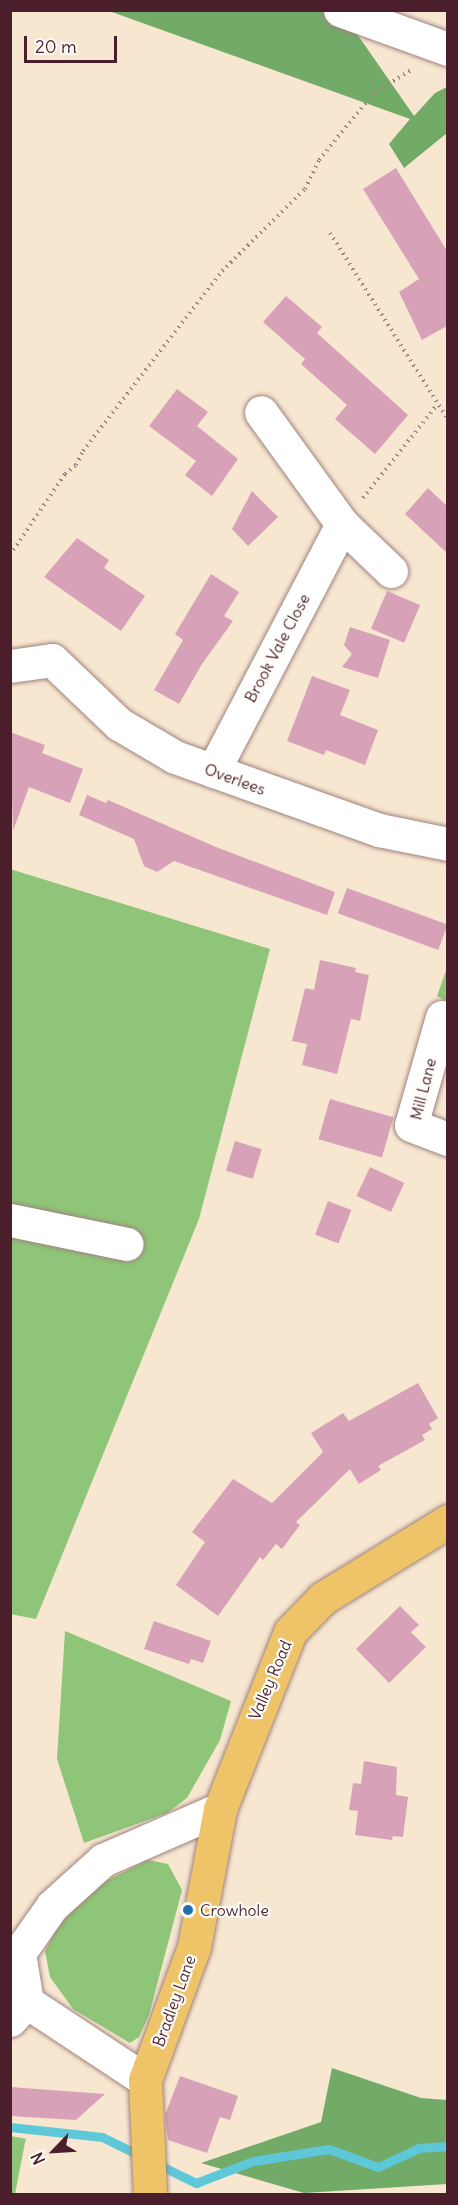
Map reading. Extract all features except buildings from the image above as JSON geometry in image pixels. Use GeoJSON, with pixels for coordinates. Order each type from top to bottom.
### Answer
{"type":"FeatureCollection","features":[{"type":"Feature","properties":{"kind":"main road","name":"Valley Road"},"geometry":{"type":"LineString","coordinates":[[220,1809],[290,1632],[322,1598],[447,1521]]}},
{"type":"Feature","properties":{"kind":"main road","name":"Bradley Lane"},"geometry":{"type":"LineString","coordinates":[[150,2194],[145,2080],[194,1947],[220,1809]]}},
{"type":"Feature","properties":{"kind":"street"},"geometry":{"type":"LineString","coordinates":[[340,10],[441,46]]}},
{"type":"Feature","properties":{"kind":"street"},"geometry":{"type":"LineString","coordinates":[[261,412],[342,524],[391,571]]}},
{"type":"Feature","properties":{"kind":"street","name":"Brook Vale Close"},"geometry":{"type":"LineString","coordinates":[[213,771],[342,524]]}},
{"type":"Feature","properties":{"kind":"street","name":"Overlees"},"geometry":{"type":"LineString","coordinates":[[10,666],[52,660],[119,724],[175,757],[379,830],[447,844]]}},
{"type":"Feature","properties":{"kind":"street","name":"Mill Lane"},"geometry":{"type":"LineString","coordinates":[[442,1017],[411,1125],[447,1139]]}},
{"type":"Feature","properties":{"kind":"street"},"geometry":{"type":"LineString","coordinates":[[10,1220],[127,1244]]}},
{"type":"Feature","properties":{"kind":"street"},"geometry":{"type":"LineString","coordinates":[[145,2080],[19,2011],[15,1949],[52,1906],[103,1860],[220,1809]]}},
{"type":"Feature","properties":{"kind":"path"},"geometry":{"type":"LineString","coordinates":[[10,555],[65,474],[76,465],[83,450],[222,271],[304,189],[319,160],[373,94],[407,75],[441,46]]}},
{"type":"Feature","properties":{"kind":"path"},"geometry":{"type":"LineString","coordinates":[[330,233],[447,420]]}},
{"type":"Feature","properties":{"kind":"path"},"geometry":{"type":"LineString","coordinates":[[342,524],[437,405]]}},
{"type":"Feature","properties":{"kind":"green space"},"geometry":{"type":"Polygon","coordinates":[[[109,11],[341,11],[414,116],[435,93],[447,87],[447,133],[404,168],[389,144],[410,119],[109,11]]]}},
{"type":"Feature","properties":{"kind":"green space"},"geometry":{"type":"Polygon","coordinates":[[[10,869],[270,949],[199,1219],[36,1619],[10,1614],[10,869]]]}},
{"type":"Feature","properties":{"kind":"green space"},"geometry":{"type":"Polygon","coordinates":[[[447,968],[447,1001],[437,996],[447,968]]]}},
{"type":"Feature","properties":{"kind":"green space"},"geometry":{"type":"Polygon","coordinates":[[[65,1631],[231,1701],[220,1740],[187,1798],[167,1813],[84,1843],[57,1759],[65,1631]]]}},
{"type":"Feature","properties":{"kind":"green space"},"geometry":{"type":"Polygon","coordinates":[[[148,1860],[168,1864],[182,1890],[149,2015],[139,2037],[130,2043],[73,2009],[50,1977],[45,1951],[59,1924],[104,1882],[148,1860]]]}},
{"type":"Feature","properties":{"kind":"green space"},"geometry":{"type":"Polygon","coordinates":[[[332,2068],[421,2098],[447,2100],[447,2184],[304,2193],[201,2163],[321,2122],[332,2068]]]}},
{"type":"Feature","properties":{"kind":"green space"},"geometry":{"type":"Polygon","coordinates":[[[11,2136],[26,2139],[15,2194],[10,2194],[11,2136]]]}},
{"type":"Feature","properties":{"kind":"waterway"},"geometry":{"type":"LineString","coordinates":[[10,2127],[102,2137],[143,2157]]}},
{"type":"Feature","properties":{"kind":"waterway"},"geometry":{"type":"LineString","coordinates":[[155,2163],[196,2183],[253,2161],[329,2149],[378,2167],[419,2148],[448,2146]]}},
{"type":"Feature","properties":{"kind":"place","name":"Crowhole"},"geometry":{"type":"Point","coordinates":[188,1910]}}]}
